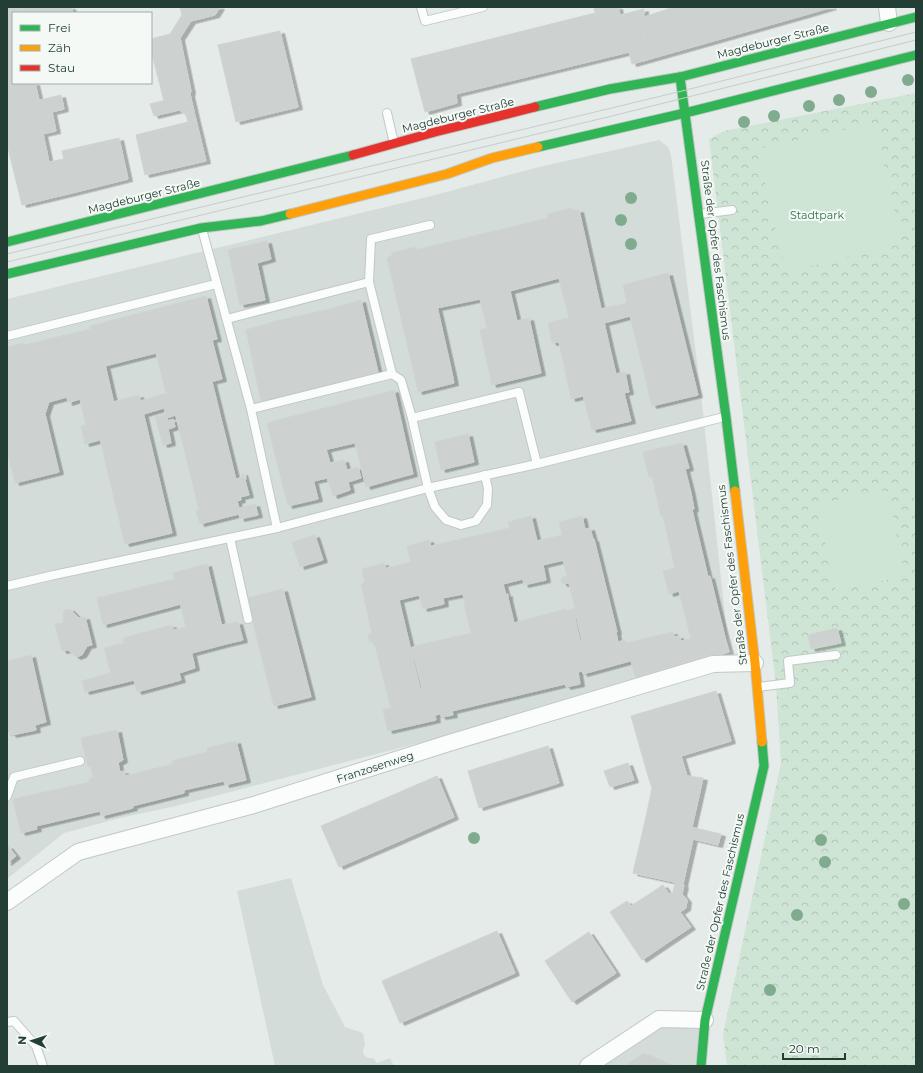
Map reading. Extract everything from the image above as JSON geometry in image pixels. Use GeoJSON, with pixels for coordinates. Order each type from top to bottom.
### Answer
{"type":"FeatureCollection","features":[{"type":"Feature","properties":{"kind":"street"},"geometry":{"type":"LineString","coordinates":[[887,7],[889,24]]}},
{"type":"Feature","properties":{"kind":"street","name":"Magdeburger Straße"},"geometry":{"type":"LineString","coordinates":[[7,242],[332,161],[435,132],[610,89],[680,77],[916,17]]}},
{"type":"Feature","properties":{"kind":"street"},"geometry":{"type":"LineString","coordinates":[[7,274],[201,228],[261,221],[446,174],[492,158],[685,113],[916,55]]}},
{"type":"Feature","properties":{"kind":"street","name":"Straße der Opfer des Faschismus"},"geometry":{"type":"LineString","coordinates":[[680,77],[726,417],[755,663],[764,766],[705,1020],[700,1066]]}},
{"type":"Feature","properties":{"kind":"street","name":"Franzosenweg"},"geometry":{"type":"LineString","coordinates":[[7,902],[78,852],[254,805],[449,743],[713,664],[755,663]]}},
{"type":"Feature","properties":{"kind":"street"},"geometry":{"type":"LineString","coordinates":[[588,1066],[659,1019],[705,1020]]}},
{"type":"Feature","properties":{"kind":"lane"},"geometry":{"type":"LineString","coordinates":[[421,7],[425,21],[483,7]]}},
{"type":"Feature","properties":{"kind":"lane"},"geometry":{"type":"LineString","coordinates":[[387,113],[394,144]]}},
{"type":"Feature","properties":{"kind":"lane"},"geometry":{"type":"LineString","coordinates":[[699,214],[732,210]]}},
{"type":"Feature","properties":{"kind":"lane"},"geometry":{"type":"LineString","coordinates":[[430,225],[371,239],[369,282],[392,374],[401,380],[412,418],[428,488],[434,507],[446,520],[461,525],[476,521],[487,505],[488,489],[485,475]]}},
{"type":"Feature","properties":{"kind":"lane"},"geometry":{"type":"LineString","coordinates":[[201,228],[251,410],[277,528]]}},
{"type":"Feature","properties":{"kind":"lane"},"geometry":{"type":"LineString","coordinates":[[227,319],[369,282]]}},
{"type":"Feature","properties":{"kind":"lane"},"geometry":{"type":"LineString","coordinates":[[7,336],[216,284]]}},
{"type":"Feature","properties":{"kind":"lane"},"geometry":{"type":"LineString","coordinates":[[251,410],[392,374]]}},
{"type":"Feature","properties":{"kind":"lane"},"geometry":{"type":"LineString","coordinates":[[412,418],[518,392],[537,464]]}},
{"type":"Feature","properties":{"kind":"lane"},"geometry":{"type":"LineString","coordinates":[[7,586],[277,528],[428,488],[537,464],[726,417]]}},
{"type":"Feature","properties":{"kind":"lane"},"geometry":{"type":"LineString","coordinates":[[230,538],[248,619]]}},
{"type":"Feature","properties":{"kind":"lane"},"geometry":{"type":"LineString","coordinates":[[757,687],[790,683],[788,661],[836,655]]}},
{"type":"Feature","properties":{"kind":"lane"},"geometry":{"type":"LineString","coordinates":[[7,796],[14,777],[80,761]]}},
{"type":"Feature","properties":{"kind":"lane"},"geometry":{"type":"LineString","coordinates":[[7,1022],[14,1021],[36,1046],[43,1066]]}},
{"type":"Feature","properties":{"kind":"shaded area"},"geometry":{"type":"Polygon","coordinates":[[[659,140],[668,147],[671,155],[701,394],[729,652],[635,682],[438,738],[176,806],[120,818],[64,833],[7,879],[7,299],[435,195],[539,167],[659,140]]]}},
{"type":"Feature","properties":{"kind":"shaded area"},"geometry":{"type":"Polygon","coordinates":[[[291,878],[323,985],[345,1027],[363,1033],[365,1044],[363,1050],[364,1055],[368,1058],[373,1058],[377,1063],[390,1058],[394,1066],[275,1066],[237,891],[291,878]]]}},
{"type":"Feature","properties":{"kind":"shaded area"},"geometry":{"type":"Polygon","coordinates":[[[659,1019],[705,1020],[701,1066],[588,1066],[659,1019]]]}},
{"type":"Feature","properties":{"kind":"green space","name":"Stadtpark"},"geometry":{"type":"Polygon","coordinates":[[[916,93],[916,1066],[727,1066],[723,1034],[781,763],[776,685],[709,139],[724,131],[916,93]]]}},
{"type":"Feature","properties":{"kind":"green space"},"geometry":{"type":"Polygon","coordinates":[[[874,123],[902,244],[786,272],[757,149],[874,123]]]}},
{"type":"Feature","properties":{"kind":"green space"},"geometry":{"type":"Polygon","coordinates":[[[916,469],[916,511],[910,470],[916,469]]]}},
{"type":"Feature","properties":{"kind":"green space"},"geometry":{"type":"Polygon","coordinates":[[[887,490],[905,576],[836,591],[817,504],[887,490]]]}},
{"type":"Feature","properties":{"kind":"building"},"geometry":{"type":"Polygon","coordinates":[[[7,7],[21,7],[22,9],[29,7],[71,7],[73,12],[12,12],[12,84],[35,84],[39,100],[7,108],[7,7]]]}},
{"type":"Feature","properties":{"kind":"building"},"geometry":{"type":"Polygon","coordinates":[[[180,7],[220,7],[215,15],[191,21],[182,15],[180,7]]]}},
{"type":"Feature","properties":{"kind":"building"},"geometry":{"type":"Polygon","coordinates":[[[594,7],[618,7],[620,15],[597,21],[594,7]]]}},
{"type":"Feature","properties":{"kind":"building"},"geometry":{"type":"Polygon","coordinates":[[[674,7],[810,7],[812,13],[643,61],[644,17],[674,7]]]}},
{"type":"Feature","properties":{"kind":"building"},"geometry":{"type":"Polygon","coordinates":[[[810,7],[832,7],[812,13],[810,7]]]}},
{"type":"Feature","properties":{"kind":"building"},"geometry":{"type":"Polygon","coordinates":[[[644,9],[643,61],[632,64],[629,52],[456,94],[457,103],[425,112],[411,59],[595,13],[597,21],[644,9]]]}},
{"type":"Feature","properties":{"kind":"building"},"geometry":{"type":"Polygon","coordinates":[[[182,15],[191,21],[180,38],[191,91],[190,94],[164,101],[152,54],[152,39],[170,34],[182,15]]]}},
{"type":"Feature","properties":{"kind":"building"},"geometry":{"type":"Polygon","coordinates":[[[280,31],[298,107],[236,122],[218,45],[280,31]]]}},
{"type":"Feature","properties":{"kind":"building"},"geometry":{"type":"Polygon","coordinates":[[[190,94],[196,120],[188,122],[186,115],[179,110],[154,116],[150,104],[190,94]]]}},
{"type":"Feature","properties":{"kind":"building"},"geometry":{"type":"Polygon","coordinates":[[[61,95],[64,109],[52,112],[56,131],[43,134],[49,162],[64,159],[72,193],[22,205],[7,144],[7,108],[61,95]]]}},
{"type":"Feature","properties":{"kind":"building"},"geometry":{"type":"Polygon","coordinates":[[[196,120],[206,161],[145,175],[136,135],[196,120]]]}},
{"type":"Feature","properties":{"kind":"building"},"geometry":{"type":"Polygon","coordinates":[[[119,138],[128,179],[72,193],[62,151],[119,138]]]}},
{"type":"Feature","properties":{"kind":"building"},"geometry":{"type":"Polygon","coordinates":[[[572,208],[573,211],[579,210],[610,349],[568,360],[559,320],[569,318],[544,219],[548,218],[547,214],[572,208]]]}},
{"type":"Feature","properties":{"kind":"building"},"geometry":{"type":"Polygon","coordinates":[[[544,219],[559,278],[480,299],[437,308],[424,248],[544,219]]]}},
{"type":"Feature","properties":{"kind":"building"},"geometry":{"type":"Polygon","coordinates":[[[267,241],[271,259],[257,263],[265,300],[240,305],[228,250],[267,241]]]}},
{"type":"Feature","properties":{"kind":"building"},"geometry":{"type":"Polygon","coordinates":[[[415,247],[416,250],[424,248],[452,373],[416,382],[387,258],[392,255],[392,253],[415,247]]]}},
{"type":"Feature","properties":{"kind":"building"},"geometry":{"type":"Polygon","coordinates":[[[668,273],[698,395],[652,406],[630,316],[604,323],[601,309],[627,303],[623,285],[668,273]]]}},
{"type":"Feature","properties":{"kind":"building"},"geometry":{"type":"Polygon","coordinates":[[[510,291],[517,321],[529,318],[541,373],[492,385],[480,330],[487,328],[480,299],[510,291]]]}},
{"type":"Feature","properties":{"kind":"building"},"geometry":{"type":"Polygon","coordinates":[[[206,296],[217,339],[212,340],[222,379],[166,393],[156,353],[105,366],[104,360],[99,361],[90,326],[206,296]]]}},
{"type":"Feature","properties":{"kind":"building"},"geometry":{"type":"Polygon","coordinates":[[[361,300],[378,372],[347,381],[330,309],[361,300]]]}},
{"type":"Feature","properties":{"kind":"building"},"geometry":{"type":"Polygon","coordinates":[[[330,309],[341,356],[286,369],[276,321],[330,309]]]}},
{"type":"Feature","properties":{"kind":"building"},"geometry":{"type":"Polygon","coordinates":[[[559,320],[568,360],[580,358],[584,379],[579,380],[583,396],[571,399],[559,342],[552,343],[548,323],[559,320]]]}},
{"type":"Feature","properties":{"kind":"building"},"geometry":{"type":"Polygon","coordinates":[[[276,321],[292,394],[261,401],[246,330],[276,321]]]}},
{"type":"Feature","properties":{"kind":"building"},"geometry":{"type":"Polygon","coordinates":[[[91,329],[99,361],[104,360],[117,417],[86,425],[80,399],[68,403],[67,397],[49,402],[45,414],[7,423],[7,347],[23,343],[24,345],[91,329]]]}},
{"type":"Feature","properties":{"kind":"building"},"geometry":{"type":"Polygon","coordinates":[[[610,349],[616,374],[625,372],[629,392],[624,393],[631,421],[592,430],[579,380],[584,379],[580,358],[610,349]]]}},
{"type":"Feature","properties":{"kind":"building"},"geometry":{"type":"Polygon","coordinates":[[[341,356],[347,381],[292,394],[286,369],[341,356]]]}},
{"type":"Feature","properties":{"kind":"building"},"geometry":{"type":"Polygon","coordinates":[[[452,373],[454,383],[418,392],[416,382],[452,373]]]}},
{"type":"Feature","properties":{"kind":"building"},"geometry":{"type":"Polygon","coordinates":[[[212,382],[241,500],[237,501],[239,508],[255,504],[258,515],[240,519],[239,514],[200,524],[196,511],[199,510],[170,392],[212,382]]]}},
{"type":"Feature","properties":{"kind":"building"},"geometry":{"type":"Polygon","coordinates":[[[394,390],[413,474],[394,479],[376,395],[394,390]]]}},
{"type":"Feature","properties":{"kind":"building"},"geometry":{"type":"Polygon","coordinates":[[[170,392],[176,415],[167,418],[164,408],[144,414],[140,401],[170,392]]]}},
{"type":"Feature","properties":{"kind":"building"},"geometry":{"type":"Polygon","coordinates":[[[139,395],[172,533],[125,544],[96,422],[117,417],[113,402],[139,395]]]}},
{"type":"Feature","properties":{"kind":"building"},"geometry":{"type":"Polygon","coordinates":[[[376,395],[394,479],[366,487],[345,403],[376,395]]]}},
{"type":"Feature","properties":{"kind":"building"},"geometry":{"type":"Polygon","coordinates":[[[345,403],[354,443],[307,454],[297,415],[345,403]]]}},
{"type":"Feature","properties":{"kind":"building"},"geometry":{"type":"Polygon","coordinates":[[[45,414],[59,472],[15,483],[7,452],[7,423],[45,414]]]}},
{"type":"Feature","properties":{"kind":"building"},"geometry":{"type":"Polygon","coordinates":[[[166,414],[168,421],[173,419],[175,427],[168,429],[171,443],[163,445],[155,416],[166,414]]]}},
{"type":"Feature","properties":{"kind":"building"},"geometry":{"type":"Polygon","coordinates":[[[297,415],[318,499],[288,506],[267,423],[297,415]]]}},
{"type":"Feature","properties":{"kind":"building"},"geometry":{"type":"Polygon","coordinates":[[[96,422],[100,440],[85,444],[81,426],[96,422]]]}},
{"type":"Feature","properties":{"kind":"building"},"geometry":{"type":"Polygon","coordinates":[[[468,434],[474,462],[441,470],[435,442],[468,434]]]}},
{"type":"Feature","properties":{"kind":"building"},"geometry":{"type":"Polygon","coordinates":[[[682,443],[689,468],[685,469],[691,493],[658,502],[652,476],[649,477],[643,452],[682,443]]]}},
{"type":"Feature","properties":{"kind":"building"},"geometry":{"type":"Polygon","coordinates":[[[326,449],[330,463],[344,460],[347,470],[358,467],[361,478],[348,482],[350,490],[333,496],[327,478],[314,481],[307,454],[326,449]]]}},
{"type":"Feature","properties":{"kind":"building"},"geometry":{"type":"Polygon","coordinates":[[[242,473],[249,495],[240,497],[236,479],[243,477],[242,473]]]}},
{"type":"Feature","properties":{"kind":"building"},"geometry":{"type":"Polygon","coordinates":[[[691,493],[694,509],[692,510],[708,577],[710,576],[723,629],[691,639],[679,591],[669,594],[663,571],[675,568],[663,516],[661,516],[658,502],[691,493]]]}},
{"type":"Feature","properties":{"kind":"building"},"geometry":{"type":"Polygon","coordinates":[[[531,516],[537,541],[562,535],[568,559],[543,565],[546,580],[524,585],[523,579],[503,584],[506,595],[508,594],[508,598],[465,608],[463,594],[443,598],[444,604],[423,609],[419,595],[395,601],[386,568],[411,562],[407,546],[429,540],[431,546],[510,528],[508,522],[531,516]]]}},
{"type":"Feature","properties":{"kind":"building"},"geometry":{"type":"Polygon","coordinates":[[[582,516],[585,529],[590,528],[594,539],[617,632],[582,641],[569,583],[563,584],[561,581],[562,578],[567,576],[563,560],[568,559],[559,522],[582,516]]]}},
{"type":"Feature","properties":{"kind":"building"},"geometry":{"type":"Polygon","coordinates":[[[315,535],[323,560],[300,567],[292,542],[315,535]]]}},
{"type":"Feature","properties":{"kind":"building"},"geometry":{"type":"Polygon","coordinates":[[[384,563],[395,601],[399,600],[423,701],[391,708],[374,642],[370,642],[368,635],[372,634],[361,584],[365,582],[362,569],[384,563]]]}},
{"type":"Feature","properties":{"kind":"building"},"geometry":{"type":"Polygon","coordinates":[[[207,564],[226,644],[192,653],[173,573],[207,564]]]}},
{"type":"Feature","properties":{"kind":"building"},"geometry":{"type":"Polygon","coordinates":[[[174,579],[181,604],[103,625],[97,598],[174,579]]]}},
{"type":"Feature","properties":{"kind":"building"},"geometry":{"type":"Polygon","coordinates":[[[283,589],[311,697],[274,706],[247,598],[283,589]]]}},
{"type":"Feature","properties":{"kind":"building"},"geometry":{"type":"Polygon","coordinates":[[[508,598],[524,664],[481,674],[465,608],[508,598]]]}},
{"type":"Feature","properties":{"kind":"building"},"geometry":{"type":"Polygon","coordinates":[[[575,608],[577,617],[575,618],[580,641],[582,641],[585,651],[577,652],[582,671],[578,672],[580,684],[566,687],[565,684],[452,711],[453,715],[441,717],[441,714],[435,715],[431,699],[423,701],[420,689],[422,688],[414,657],[412,657],[410,648],[471,633],[481,674],[524,664],[514,623],[565,609],[566,611],[575,608]]]}},
{"type":"Feature","properties":{"kind":"building"},"geometry":{"type":"Polygon","coordinates":[[[70,609],[79,618],[85,617],[92,645],[87,646],[82,655],[76,657],[68,650],[62,651],[55,624],[63,623],[64,610],[70,609]]]}},
{"type":"Feature","properties":{"kind":"building"},"geometry":{"type":"Polygon","coordinates":[[[238,622],[243,640],[226,644],[221,625],[238,622]]]}},
{"type":"Feature","properties":{"kind":"building"},"geometry":{"type":"Polygon","coordinates":[[[172,625],[173,630],[186,627],[195,668],[179,673],[181,680],[137,692],[123,638],[172,625]]]}},
{"type":"Feature","properties":{"kind":"building"},"geometry":{"type":"Polygon","coordinates":[[[837,628],[841,643],[811,649],[808,635],[837,628]]]}},
{"type":"Feature","properties":{"kind":"building"},"geometry":{"type":"Polygon","coordinates":[[[723,629],[729,652],[636,679],[626,643],[673,632],[674,637],[679,636],[681,641],[723,629]]]}},
{"type":"Feature","properties":{"kind":"building"},"geometry":{"type":"Polygon","coordinates":[[[616,632],[618,642],[625,640],[630,661],[583,674],[577,652],[585,651],[582,641],[616,632]]]}},
{"type":"Feature","properties":{"kind":"building"},"geometry":{"type":"Polygon","coordinates":[[[125,643],[134,680],[114,685],[104,648],[125,643]]]}},
{"type":"Feature","properties":{"kind":"building"},"geometry":{"type":"Polygon","coordinates":[[[31,655],[46,722],[35,725],[36,730],[12,735],[10,732],[7,733],[7,661],[31,655]]]}},
{"type":"Feature","properties":{"kind":"building"},"geometry":{"type":"Polygon","coordinates":[[[110,673],[114,685],[85,692],[82,681],[110,673]]]}},
{"type":"Feature","properties":{"kind":"building"},"geometry":{"type":"Polygon","coordinates":[[[716,691],[731,741],[681,756],[684,766],[648,776],[631,716],[716,691]]]}},
{"type":"Feature","properties":{"kind":"building"},"geometry":{"type":"Polygon","coordinates":[[[431,699],[436,720],[388,731],[383,710],[431,699]]]}},
{"type":"Feature","properties":{"kind":"building"},"geometry":{"type":"Polygon","coordinates":[[[117,730],[123,760],[118,763],[120,772],[93,778],[91,766],[88,767],[81,738],[117,730]]]}},
{"type":"Feature","properties":{"kind":"building"},"geometry":{"type":"Polygon","coordinates":[[[236,741],[246,780],[225,785],[224,781],[184,790],[184,793],[132,806],[125,776],[173,764],[172,761],[208,752],[207,748],[236,741]]]}},
{"type":"Feature","properties":{"kind":"building"},"geometry":{"type":"Polygon","coordinates":[[[548,746],[559,783],[479,808],[468,771],[548,746]]]}},
{"type":"Feature","properties":{"kind":"building"},"geometry":{"type":"Polygon","coordinates":[[[628,763],[634,780],[610,787],[604,771],[628,763]]]}},
{"type":"Feature","properties":{"kind":"building"},"geometry":{"type":"Polygon","coordinates":[[[684,766],[687,776],[703,778],[692,827],[646,817],[652,788],[648,776],[684,766]]]}},
{"type":"Feature","properties":{"kind":"building"},"geometry":{"type":"Polygon","coordinates":[[[124,771],[133,808],[101,816],[100,811],[36,826],[37,829],[21,833],[13,799],[90,782],[89,779],[124,771]]]}},
{"type":"Feature","properties":{"kind":"building"},"geometry":{"type":"Polygon","coordinates":[[[437,776],[454,817],[397,842],[379,801],[437,776]]]}},
{"type":"Feature","properties":{"kind":"building"},"geometry":{"type":"Polygon","coordinates":[[[379,801],[397,842],[339,867],[321,826],[379,801]]]}},
{"type":"Feature","properties":{"kind":"building"},"geometry":{"type":"Polygon","coordinates":[[[646,817],[721,834],[718,845],[693,839],[683,884],[633,873],[646,817]]]}},
{"type":"Feature","properties":{"kind":"building"},"geometry":{"type":"Polygon","coordinates":[[[8,846],[16,856],[7,863],[7,847],[8,846]]]}},
{"type":"Feature","properties":{"kind":"building"},"geometry":{"type":"Polygon","coordinates":[[[675,883],[684,885],[682,894],[687,900],[686,908],[680,912],[691,927],[642,960],[610,912],[627,901],[631,906],[663,885],[669,894],[673,892],[675,883]]]}},
{"type":"Feature","properties":{"kind":"building"},"geometry":{"type":"Polygon","coordinates":[[[497,931],[515,973],[400,1023],[382,981],[497,931]]]}},
{"type":"Feature","properties":{"kind":"building"},"geometry":{"type":"Polygon","coordinates":[[[589,932],[616,973],[572,1002],[545,961],[589,932]]]}},
{"type":"Feature","properties":{"kind":"building"},"geometry":{"type":"Polygon","coordinates":[[[644,1053],[674,1066],[625,1066],[644,1053]]]}},
{"type":"Feature","properties":{"kind":"tram line"},"geometry":{"type":"LineString","coordinates":[[7,254],[682,91],[916,32]]}},
{"type":"Feature","properties":{"kind":"tram line"},"geometry":{"type":"LineString","coordinates":[[7,262],[616,115],[916,40]]}},
{"type":"Feature","properties":{"kind":"traffic: fast"},"geometry":{"type":"LineString","coordinates":[[535,107],[610,89],[680,77],[916,17]]}},
{"type":"Feature","properties":{"kind":"traffic: fast"},"geometry":{"type":"LineString","coordinates":[[538,147],[685,113],[916,55]]}},
{"type":"Feature","properties":{"kind":"traffic: fast"},"geometry":{"type":"LineString","coordinates":[[680,77],[735,491]]}},
{"type":"Feature","properties":{"kind":"traffic: fast"},"geometry":{"type":"LineString","coordinates":[[7,242],[353,155]]}},
{"type":"Feature","properties":{"kind":"traffic: fast"},"geometry":{"type":"LineString","coordinates":[[7,274],[201,228],[261,221],[290,214]]}},
{"type":"Feature","properties":{"kind":"traffic: fast"},"geometry":{"type":"LineString","coordinates":[[701,1066],[705,1020],[764,766],[762,742]]}},
{"type":"Feature","properties":{"kind":"traffic: slow"},"geometry":{"type":"LineString","coordinates":[[290,214],[447,174],[492,158],[538,147]]}},
{"type":"Feature","properties":{"kind":"traffic: slow"},"geometry":{"type":"LineString","coordinates":[[735,491],[755,663],[762,742]]}},
{"type":"Feature","properties":{"kind":"traffic: jam"},"geometry":{"type":"LineString","coordinates":[[353,155],[435,132],[535,107]]}}]}
